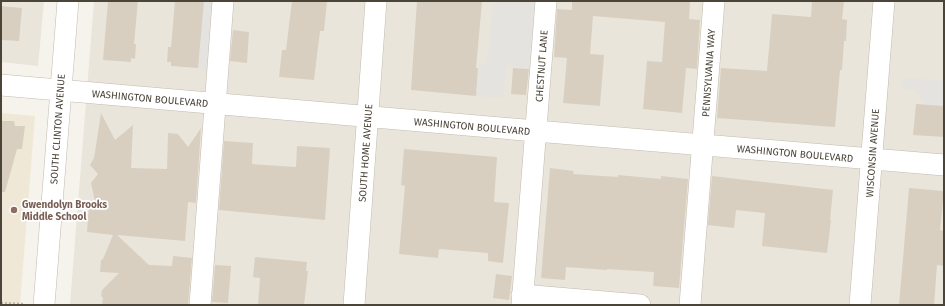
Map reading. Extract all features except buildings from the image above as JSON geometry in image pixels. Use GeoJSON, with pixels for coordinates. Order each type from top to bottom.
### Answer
{"type":"FeatureCollection","features":[{"type":"Feature","properties":{"kind":"street","name":"SOUTH CLINTON AVENUE"},"geometry":{"type":"LineString","coordinates":[[44,305],[68,1]]}},
{"type":"Feature","properties":{"kind":"street"},"geometry":{"type":"LineString","coordinates":[[200,305],[223,1]]}},
{"type":"Feature","properties":{"kind":"street","name":"SOUTH HOME AVENUE"},"geometry":{"type":"LineString","coordinates":[[354,305],[376,1]]}},
{"type":"Feature","properties":{"kind":"street","name":"CHESTNUT LANE"},"geometry":{"type":"LineString","coordinates":[[522,300],[546,1]]}},
{"type":"Feature","properties":{"kind":"street","name":"PENNSYLVANIA WAY"},"geometry":{"type":"LineString","coordinates":[[690,305],[714,1]]}},
{"type":"Feature","properties":{"kind":"street","name":"WISCONSIN AVENUE"},"geometry":{"type":"LineString","coordinates":[[860,305],[884,1]]}},
{"type":"Feature","properties":{"kind":"street","name":"WASHINGTON BOULEVARD"},"geometry":{"type":"LineString","coordinates":[[1,85],[944,165]]}},
{"type":"Feature","properties":{"kind":"street"},"geometry":{"type":"LineString","coordinates":[[522,300],[640,305]]}},
{"type":"Feature","properties":{"kind":"path"},"geometry":{"type":"LineString","coordinates":[[1,303],[23,304]]}},
{"type":"Feature","properties":{"kind":"shaded area"},"geometry":{"type":"Polygon","coordinates":[[[1,1],[44,1],[38,66],[1,62],[1,1]]]}},
{"type":"Feature","properties":{"kind":"shaded area"},"geometry":{"type":"Polygon","coordinates":[[[94,1],[944,1],[944,305],[70,305],[94,1]]]}},
{"type":"Feature","properties":{"kind":"shaded area"},"geometry":{"type":"Polygon","coordinates":[[[204,1],[217,1],[211,74],[198,68],[204,1]]]}},
{"type":"Feature","properties":{"kind":"shaded area"},"geometry":{"type":"Polygon","coordinates":[[[493,1],[540,1],[534,68],[506,66],[503,98],[476,96],[479,64],[487,64],[493,1]]]}},
{"type":"Feature","properties":{"kind":"shaded area"},"geometry":{"type":"Polygon","coordinates":[[[903,77],[944,81],[944,106],[925,104],[915,90],[902,89],[903,77]]]}},
{"type":"Feature","properties":{"kind":"shaded area","name":"Gwendolyn Brooks Middle School"},"geometry":{"type":"Polygon","coordinates":[[[1,113],[35,116],[20,305],[1,305],[1,113]]]}},
{"type":"Feature","properties":{"kind":"place","name":"Gwendolyn Brooks Middle School"},"geometry":{"type":"Point","coordinates":[14,210]}}]}
